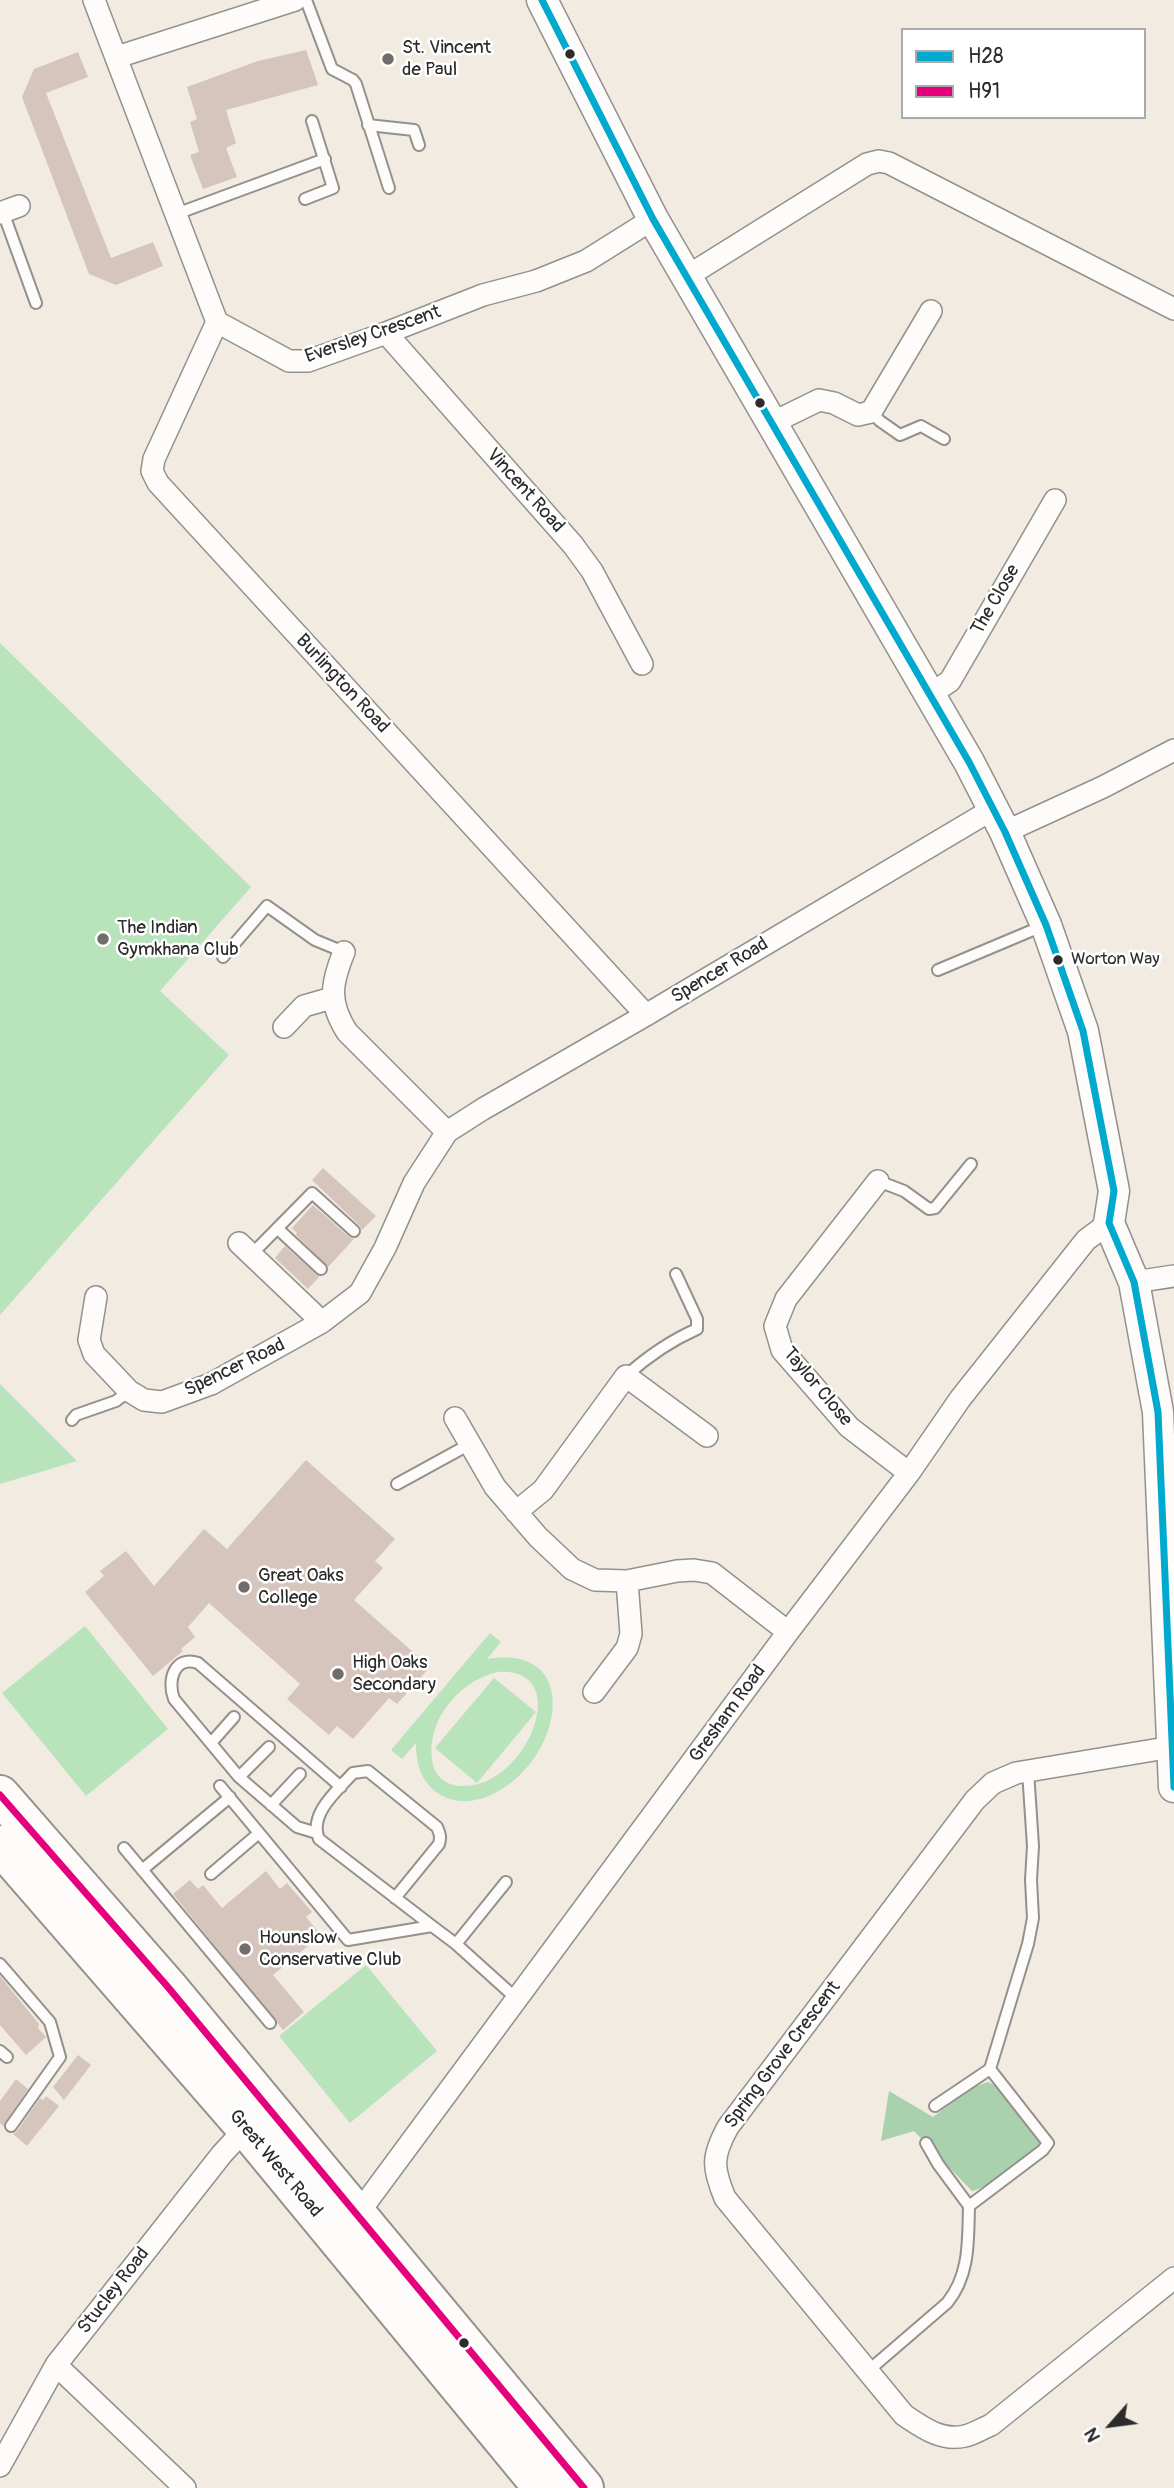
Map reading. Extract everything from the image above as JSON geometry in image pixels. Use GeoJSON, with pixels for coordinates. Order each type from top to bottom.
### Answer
{"type":"FeatureCollection","features":[{"type":"Feature","properties":{"kind":"highway","name":"Great West Road"},"geometry":{"type":"LineString","coordinates":[[0,1795],[167,1986],[584,2488]]}},
{"type":"Feature","properties":{"kind":"highway","name":"Great West Road"},"geometry":{"type":"LineString","coordinates":[[0,1845],[246,2128],[544,2488]]}},
{"type":"Feature","properties":{"kind":"main road"},"geometry":{"type":"LineString","coordinates":[[542,0],[653,219],[932,694],[999,820],[1046,925],[1083,1031],[1114,1191],[1109,1223],[1134,1282],[1158,1412],[1174,1787]]}},
{"type":"Feature","properties":{"kind":"street"},"geometry":{"type":"LineString","coordinates":[[94,0],[217,321]]}},
{"type":"Feature","properties":{"kind":"street"},"geometry":{"type":"LineString","coordinates":[[117,57],[295,0]]}},
{"type":"Feature","properties":{"kind":"street"},"geometry":{"type":"LineString","coordinates":[[686,276],[867,164],[879,161],[889,163],[1174,309]]}},
{"type":"Feature","properties":{"kind":"street","name":"Eversley Crescent"},"geometry":{"type":"LineString","coordinates":[[217,321],[289,361],[308,361],[386,334],[483,295],[536,281],[586,261],[653,219]]}},
{"type":"Feature","properties":{"kind":"street"},"geometry":{"type":"LineString","coordinates":[[772,423],[819,400],[834,403],[858,415],[871,412],[931,311]]}},
{"type":"Feature","properties":{"kind":"street","name":"Burlington Road"},"geometry":{"type":"LineString","coordinates":[[217,321],[153,459],[152,471],[158,483],[646,1015]]}},
{"type":"Feature","properties":{"kind":"street","name":"Vincent Road"},"geometry":{"type":"LineString","coordinates":[[386,334],[573,545],[592,571],[642,664]]}},
{"type":"Feature","properties":{"kind":"street","name":"The Close"},"geometry":{"type":"LineString","coordinates":[[932,694],[950,681],[1055,500]]}},
{"type":"Feature","properties":{"kind":"street"},"geometry":{"type":"LineString","coordinates":[[999,820],[1103,787],[1174,750]]}},
{"type":"Feature","properties":{"kind":"street","name":"Spencer Road"},"geometry":{"type":"LineString","coordinates":[[96,1297],[89,1340],[93,1354],[129,1391],[144,1400],[162,1402],[211,1384],[322,1322],[360,1293],[385,1248],[414,1183],[447,1132],[646,1015],[999,820]]}},
{"type":"Feature","properties":{"kind":"street"},"geometry":{"type":"LineString","coordinates":[[344,952],[336,972],[332,998],[337,1016],[346,1032],[447,1132]]}},
{"type":"Feature","properties":{"kind":"street"},"geometry":{"type":"LineString","coordinates":[[284,1027],[304,1006],[332,998]]}},
{"type":"Feature","properties":{"kind":"street","name":"Taylor Close"},"geometry":{"type":"LineString","coordinates":[[878,1181],[786,1299],[775,1326],[782,1350],[849,1427],[909,1473]]}},
{"type":"Feature","properties":{"kind":"street","name":"Gresham Road"},"geometry":{"type":"LineString","coordinates":[[357,2215],[788,1632],[909,1473],[960,1399],[1086,1240],[1109,1223]]}},
{"type":"Feature","properties":{"kind":"street"},"geometry":{"type":"LineString","coordinates":[[245,1249],[322,1322]]}},
{"type":"Feature","properties":{"kind":"street"},"geometry":{"type":"LineString","coordinates":[[1134,1282],[1174,1276]]}},
{"type":"Feature","properties":{"kind":"street"},"geometry":{"type":"LineString","coordinates":[[516,1513],[543,1490],[626,1376],[707,1436]]}},
{"type":"Feature","properties":{"kind":"street"},"geometry":{"type":"LineString","coordinates":[[455,1419],[495,1487],[538,1538],[572,1569],[595,1580],[627,1581],[677,1571],[712,1573],[788,1632]]}},
{"type":"Feature","properties":{"kind":"street"},"geometry":{"type":"LineString","coordinates":[[594,1692],[627,1648],[631,1634],[627,1581]]}},
{"type":"Feature","properties":{"kind":"street","name":"Spring Grove Crescent"},"geometry":{"type":"LineString","coordinates":[[1172,1747],[1016,1773],[993,1783],[975,1800],[728,2127],[717,2148],[714,2166],[725,2198],[904,2415],[941,2436],[965,2437],[990,2425],[1174,2277]]}},
{"type":"Feature","properties":{"kind":"street","name":"Stucley Road"},"geometry":{"type":"LineString","coordinates":[[0,2466],[56,2365],[222,2154],[246,2128]]}},
{"type":"Feature","properties":{"kind":"street"},"geometry":{"type":"LineString","coordinates":[[56,2365],[185,2488]]}},
{"type":"Feature","properties":{"kind":"lane"},"geometry":{"type":"LineString","coordinates":[[306,0],[332,69],[356,83],[389,188]]}},
{"type":"Feature","properties":{"kind":"lane"},"geometry":{"type":"LineString","coordinates":[[305,199],[333,188],[312,121]]}},
{"type":"Feature","properties":{"kind":"lane"},"geometry":{"type":"LineString","coordinates":[[368,125],[414,130],[419,145]]}},
{"type":"Feature","properties":{"kind":"lane"},"geometry":{"type":"LineString","coordinates":[[176,214],[325,159]]}},
{"type":"Feature","properties":{"kind":"lane"},"geometry":{"type":"LineString","coordinates":[[7,210],[36,303]]}},
{"type":"Feature","properties":{"kind":"lane"},"geometry":{"type":"LineString","coordinates":[[871,412],[900,435],[921,426],[944,439]]}},
{"type":"Feature","properties":{"kind":"lane"},"geometry":{"type":"LineString","coordinates":[[223,957],[267,906],[315,940],[344,952]]}},
{"type":"Feature","properties":{"kind":"lane"},"geometry":{"type":"LineString","coordinates":[[938,970],[1046,925]]}},
{"type":"Feature","properties":{"kind":"lane"},"geometry":{"type":"LineString","coordinates":[[878,1181],[904,1191],[929,1209],[935,1208],[971,1164]]}},
{"type":"Feature","properties":{"kind":"lane"},"geometry":{"type":"LineString","coordinates":[[245,1249],[278,1229],[312,1193],[354,1231]]}},
{"type":"Feature","properties":{"kind":"lane"},"geometry":{"type":"LineString","coordinates":[[278,1229],[321,1269]]}},
{"type":"Feature","properties":{"kind":"lane"},"geometry":{"type":"LineString","coordinates":[[626,1376],[646,1357],[697,1329],[697,1319],[676,1274]]}},
{"type":"Feature","properties":{"kind":"lane"},"geometry":{"type":"LineString","coordinates":[[72,1420],[76,1415],[116,1401],[129,1391]]}},
{"type":"Feature","properties":{"kind":"lane"},"geometry":{"type":"LineString","coordinates":[[397,1483],[470,1444]]}},
{"type":"Feature","properties":{"kind":"lane"},"geometry":{"type":"LineString","coordinates":[[317,1833],[297,1827],[239,1777],[174,1699],[170,1689],[174,1672],[185,1662],[198,1663],[341,1787]]}},
{"type":"Feature","properties":{"kind":"lane"},"geometry":{"type":"LineString","coordinates":[[211,1743],[234,1717]]}},
{"type":"Feature","properties":{"kind":"lane"},"geometry":{"type":"LineString","coordinates":[[239,1777],[269,1747]]}},
{"type":"Feature","properties":{"kind":"lane"},"geometry":{"type":"LineString","coordinates":[[395,1898],[439,1844],[441,1837],[437,1827],[368,1771],[352,1773],[319,1814],[315,1828],[319,1839],[395,1898],[456,1944],[518,2000]]}},
{"type":"Feature","properties":{"kind":"lane"},"geometry":{"type":"LineString","coordinates":[[935,2106],[990,2069],[1028,1944],[1033,1918],[1033,1846],[1028,1771]]}},
{"type":"Feature","properties":{"kind":"lane"},"geometry":{"type":"LineString","coordinates":[[271,1805],[300,1774]]}},
{"type":"Feature","properties":{"kind":"lane"},"geometry":{"type":"LineString","coordinates":[[220,1786],[348,1940],[432,1926]]}},
{"type":"Feature","properties":{"kind":"lane"},"geometry":{"type":"LineString","coordinates":[[142,1870],[230,1797]]}},
{"type":"Feature","properties":{"kind":"lane"},"geometry":{"type":"LineString","coordinates":[[211,1874],[259,1833]]}},
{"type":"Feature","properties":{"kind":"lane"},"geometry":{"type":"LineString","coordinates":[[124,1848],[270,2023]]}},
{"type":"Feature","properties":{"kind":"lane"},"geometry":{"type":"LineString","coordinates":[[456,1944],[506,1882]]}},
{"type":"Feature","properties":{"kind":"lane"},"geometry":{"type":"LineString","coordinates":[[0,1964],[50,2022],[60,2057],[11,2126]]}},
{"type":"Feature","properties":{"kind":"lane"},"geometry":{"type":"LineString","coordinates":[[969,2206],[1043,2150],[1048,2143],[990,2069]]}},
{"type":"Feature","properties":{"kind":"lane"},"geometry":{"type":"LineString","coordinates":[[868,2371],[947,2303],[956,2292],[963,2275],[968,2249],[969,2206],[926,2143]]}},
{"type":"Feature","properties":{"kind":"green space","name":"The Indian Gymkhana Club"},"geometry":{"type":"Polygon","coordinates":[[[0,643],[251,887],[160,991],[229,1055],[0,1315],[0,643]]]}},
{"type":"Feature","properties":{"kind":"green space"},"geometry":{"type":"Polygon","coordinates":[[[0,1384],[77,1461],[0,1484],[0,1384]]]}},
{"type":"Feature","properties":{"kind":"green space"},"geometry":{"type":"Polygon","coordinates":[[[85,1626],[168,1729],[86,1796],[2,1693],[85,1626]]]}},
{"type":"Feature","properties":{"kind":"green space"},"geometry":{"type":"Polygon","coordinates":[[[490,1633],[501,1642],[487,1659],[519,1659],[540,1669],[551,1688],[552,1711],[546,1736],[532,1761],[512,1782],[486,1797],[462,1801],[445,1797],[433,1789],[424,1778],[417,1758],[416,1743],[402,1759],[391,1750],[490,1633]],[[497,1672],[481,1678],[461,1691],[445,1709],[435,1730],[432,1755],[439,1776],[448,1783],[461,1786],[484,1782],[505,1769],[522,1750],[533,1728],[538,1706],[534,1688],[521,1675],[497,1672]]]}},
{"type":"Feature","properties":{"kind":"green space"},"geometry":{"type":"Polygon","coordinates":[[[494,1678],[536,1712],[477,1783],[435,1748],[494,1678]]]}},
{"type":"Feature","properties":{"kind":"green space"},"geometry":{"type":"Polygon","coordinates":[[[366,1965],[437,2051],[350,2123],[279,2036],[366,1965]]]}},
{"type":"Feature","properties":{"kind":"green space"},"geometry":{"type":"Polygon","coordinates":[[[988,2082],[998,2087],[1042,2143],[1020,2165],[1001,2178],[972,2191],[914,2131],[881,2141],[889,2091],[933,2117],[971,2088],[988,2082]]]}},
{"type":"Feature","properties":{"kind":"building"},"geometry":{"type":"Polygon","coordinates":[[[306,50],[318,85],[226,110],[236,143],[226,148],[237,177],[203,189],[190,155],[199,152],[190,122],[197,119],[187,87],[258,61],[306,50]]]}},
{"type":"Feature","properties":{"kind":"building"},"geometry":{"type":"Polygon","coordinates":[[[78,52],[88,77],[46,93],[111,258],[153,242],[163,266],[116,285],[89,274],[22,97],[34,69],[78,52]]]}},
{"type":"Feature","properties":{"kind":"building"},"geometry":{"type":"Polygon","coordinates":[[[323,1168],[376,1216],[362,1230],[312,1180],[323,1168]]]}},
{"type":"Feature","properties":{"kind":"building"},"geometry":{"type":"Polygon","coordinates":[[[313,1205],[354,1239],[328,1267],[292,1228],[313,1205]]]}},
{"type":"Feature","properties":{"kind":"building"},"geometry":{"type":"Polygon","coordinates":[[[285,1246],[319,1277],[308,1289],[275,1258],[285,1246]]]}},
{"type":"Feature","properties":{"kind":"building"},"geometry":{"type":"Polygon","coordinates":[[[306,1460],[395,1539],[375,1561],[383,1568],[354,1600],[430,1667],[397,1704],[389,1698],[353,1739],[337,1726],[329,1735],[287,1699],[300,1684],[209,1603],[188,1627],[195,1637],[153,1676],[85,1592],[104,1576],[100,1571],[126,1551],[154,1586],[204,1529],[227,1549],[306,1460]]]}},
{"type":"Feature","properties":{"kind":"building","name":"Hounslow Conservative Club"},"geometry":{"type":"Polygon","coordinates":[[[266,1871],[280,1889],[287,1883],[312,1912],[306,1917],[321,1935],[273,1975],[304,2012],[283,2030],[173,1894],[190,1880],[198,1889],[203,1885],[222,1908],[266,1871]]]}},
{"type":"Feature","properties":{"kind":"building"},"geometry":{"type":"Polygon","coordinates":[[[0,1976],[39,2024],[38,2028],[46,2037],[26,2055],[0,2025],[0,1976]]]}},
{"type":"Feature","properties":{"kind":"building"},"geometry":{"type":"Polygon","coordinates":[[[78,2055],[91,2065],[64,2100],[53,2087],[78,2055]]]}},
{"type":"Feature","properties":{"kind":"building"},"geometry":{"type":"Polygon","coordinates":[[[16,2079],[28,2089],[3,2126],[0,2123],[0,2101],[16,2079]]]}},
{"type":"Feature","properties":{"kind":"building"},"geometry":{"type":"Polygon","coordinates":[[[46,2096],[59,2106],[27,2146],[13,2134],[40,2098],[43,2100],[46,2096]]]}},
{"type":"Feature","properties":{"kind":"transit line","name":"H28"},"geometry":{"type":"LineString","coordinates":[[542,0],[653,219],[969,762],[1005,832],[1046,925],[1083,1031],[1114,1191],[1109,1223],[1134,1282],[1158,1412],[1174,1787]]}},
{"type":"Feature","properties":{"kind":"transit line","name":"H91"},"geometry":{"type":"LineString","coordinates":[[0,1795],[167,1986],[584,2488]]}},
{"type":"Feature","properties":{"kind":"place","name":"St. Vincent de Paul"},"geometry":{"type":"Point","coordinates":[388,59]}},
{"type":"Feature","properties":{"kind":"place","name":"The Indian Gymkhana Club"},"geometry":{"type":"Point","coordinates":[103,939]}},
{"type":"Feature","properties":{"kind":"place","name":"Worton Way"},"geometry":{"type":"Point","coordinates":[1058,960]}},
{"type":"Feature","properties":{"kind":"place","name":"Great Oaks College"},"geometry":{"type":"Point","coordinates":[244,1587]}},
{"type":"Feature","properties":{"kind":"place","name":"High Oaks Secondary"},"geometry":{"type":"Point","coordinates":[338,1674]}},
{"type":"Feature","properties":{"kind":"place","name":"Hounslow Conservative Club"},"geometry":{"type":"Point","coordinates":[245,1949]}}]}
